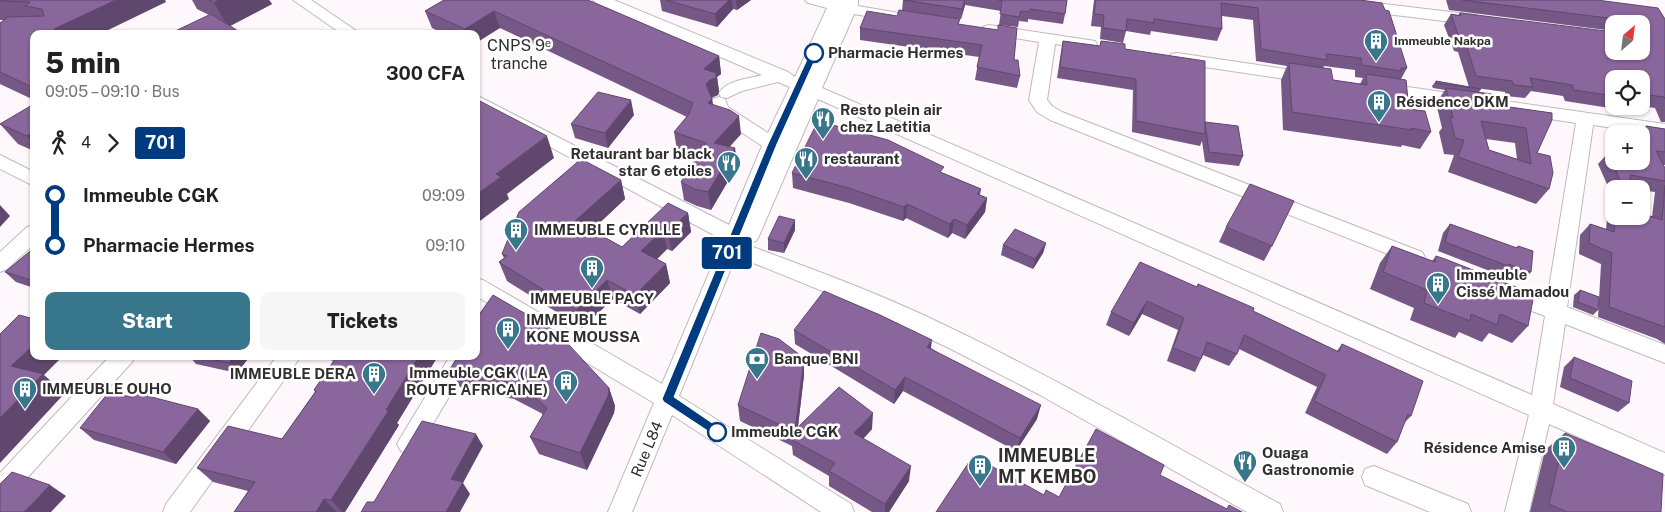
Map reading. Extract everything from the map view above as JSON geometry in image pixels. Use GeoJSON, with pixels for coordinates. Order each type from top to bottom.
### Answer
{"type":"FeatureCollection","features":[{"type":"Feature","properties":{"kind":"street"},"geometry":{"type":"LineString","coordinates":[[301,0],[347,30]]}},
{"type":"Feature","properties":{"kind":"street"},"geometry":{"type":"LineString","coordinates":[[601,0],[798,84],[1541,412],[1665,464]]}},
{"type":"Feature","properties":{"kind":"street"},"geometry":{"type":"LineString","coordinates":[[813,0],[844,4],[907,18]]}},
{"type":"Feature","properties":{"kind":"street"},"geometry":{"type":"LineString","coordinates":[[1314,0],[1488,21]]}},
{"type":"Feature","properties":{"kind":"street","name":"Rue L84"},"geometry":{"type":"LineString","coordinates":[[738,244],[772,144],[798,84],[844,4]]}},
{"type":"Feature","properties":{"kind":"street"},"geometry":{"type":"LineString","coordinates":[[973,28],[1106,47]]}},
{"type":"Feature","properties":{"kind":"street"},"geometry":{"type":"LineString","coordinates":[[1048,38],[1038,100],[1040,106],[1045,110],[1056,116],[1436,265]]}},
{"type":"Feature","properties":{"kind":"street"},"geometry":{"type":"LineString","coordinates":[[1165,56],[1331,80]]}},
{"type":"Feature","properties":{"kind":"street"},"geometry":{"type":"LineString","coordinates":[[772,144],[720,110],[723,98],[736,87],[798,84]]}},
{"type":"Feature","properties":{"kind":"street","name":"Rue L84"},"geometry":{"type":"LineString","coordinates":[[635,512],[673,403],[738,244],[798,84]]}},
{"type":"Feature","properties":{"kind":"street"},"geometry":{"type":"LineString","coordinates":[[1360,85],[1665,130]]}},
{"type":"Feature","properties":{"kind":"street"},"geometry":{"type":"LineString","coordinates":[[480,102],[738,244],[911,319],[1011,369],[1272,512]]}},
{"type":"Feature","properties":{"kind":"street"},"geometry":{"type":"LineString","coordinates":[[1517,512],[1541,412],[1585,118]]}},
{"type":"Feature","properties":{"kind":"street"},"geometry":{"type":"LineString","coordinates":[[0,161],[30,178]]}},
{"type":"Feature","properties":{"kind":"street"},"geometry":{"type":"LineString","coordinates":[[0,264],[30,236]]}},
{"type":"Feature","properties":{"kind":"street"},"geometry":{"type":"LineString","coordinates":[[1492,287],[1665,354]]}},
{"type":"Feature","properties":{"kind":"street"},"geometry":{"type":"LineString","coordinates":[[480,291],[493,306],[673,403],[842,512]]}},
{"type":"Feature","properties":{"kind":"street"},"geometry":{"type":"LineString","coordinates":[[0,490],[120,360]]}},
{"type":"Feature","properties":{"kind":"street"},"geometry":{"type":"LineString","coordinates":[[175,512],[287,360]]}},
{"type":"Feature","properties":{"kind":"street"},"geometry":{"type":"LineString","coordinates":[[398,463],[460,360]]}},
{"type":"Feature","properties":{"kind":"street","name":"Rue L84"},"geometry":{"type":"LineString","coordinates":[[620,512],[673,403]]}},
{"type":"Feature","properties":{"kind":"street"},"geometry":{"type":"LineString","coordinates":[[1374,477],[1459,512]]}},
{"type":"Feature","properties":{"kind":"building"},"geometry":{"type":"Polygon","coordinates":[[[116,0],[54,29],[56,30],[30,30],[30,86],[0,72],[0,23],[8,17],[44,16],[42,9],[25,6],[30,2],[0,1],[116,0]]]}},
{"type":"Feature","properties":{"kind":"building"},"geometry":{"type":"Polygon","coordinates":[[[444,0],[588,0],[719,56],[704,69],[716,73],[716,78],[706,84],[712,99],[708,103],[730,110],[739,116],[714,143],[735,148],[708,192],[694,189],[681,182],[706,143],[674,132],[689,114],[693,103],[494,11],[465,29],[425,11],[444,0]]]}},
{"type":"Feature","properties":{"kind":"building"},"geometry":{"type":"Polygon","coordinates":[[[666,0],[729,0],[715,14],[666,0]]]}},
{"type":"Feature","properties":{"kind":"building"},"geometry":{"type":"Polygon","coordinates":[[[903,0],[965,0],[962,9],[903,0]]]}},
{"type":"Feature","properties":{"kind":"building"},"geometry":{"type":"Polygon","coordinates":[[[998,0],[1067,0],[1065,14],[1030,9],[1029,12],[1021,11],[1019,17],[1000,14],[1002,1],[998,0]]]}},
{"type":"Feature","properties":{"kind":"building"},"geometry":{"type":"Polygon","coordinates":[[[1096,0],[1360,0],[1382,3],[1385,10],[1389,11],[1407,68],[1401,68],[1401,71],[1362,65],[1361,58],[1326,54],[1327,60],[1261,49],[1258,8],[1221,3],[1222,29],[1154,19],[1154,23],[1127,19],[1126,31],[1103,28],[1104,15],[1094,14],[1096,0]]]}},
{"type":"Feature","properties":{"kind":"building"},"geometry":{"type":"Polygon","coordinates":[[[1462,0],[1597,0],[1658,8],[1665,19],[1665,99],[1664,97],[1650,95],[1650,70],[1605,70],[1605,95],[1574,90],[1572,85],[1530,78],[1533,87],[1514,85],[1512,81],[1476,76],[1465,41],[1460,40],[1451,14],[1461,16],[1460,13],[1605,31],[1605,60],[1650,60],[1650,15],[1605,15],[1605,18],[1462,0]]]}},
{"type":"Feature","properties":{"kind":"building"},"geometry":{"type":"Polygon","coordinates":[[[899,10],[960,19],[958,24],[998,30],[998,25],[1017,28],[1014,60],[1018,60],[1020,76],[977,67],[982,45],[860,28],[867,11],[897,16],[899,10]]]}},
{"type":"Feature","properties":{"kind":"building"},"geometry":{"type":"Polygon","coordinates":[[[211,14],[237,30],[177,30],[211,14]]]}},
{"type":"Feature","properties":{"kind":"building"},"geometry":{"type":"Polygon","coordinates":[[[1063,41],[1100,46],[1101,41],[1125,44],[1125,49],[1205,61],[1205,134],[1136,121],[1136,79],[1060,67],[1063,41]]]}},
{"type":"Feature","properties":{"kind":"building"},"geometry":{"type":"Polygon","coordinates":[[[1289,63],[1331,69],[1333,80],[1367,85],[1366,74],[1406,80],[1409,109],[1425,111],[1431,132],[1292,112],[1289,63]]]}},
{"type":"Feature","properties":{"kind":"building"},"geometry":{"type":"Polygon","coordinates":[[[1436,81],[1481,89],[1436,83],[1436,81]]]}},
{"type":"Feature","properties":{"kind":"building"},"geometry":{"type":"Polygon","coordinates":[[[1446,88],[1492,94],[1495,105],[1552,113],[1552,120],[1537,153],[1550,156],[1553,173],[1549,189],[1458,157],[1464,140],[1455,138],[1450,117],[1453,118],[1446,88]],[[1481,121],[1489,150],[1531,164],[1526,128],[1481,121]]]}},
{"type":"Feature","properties":{"kind":"building"},"geometry":{"type":"Polygon","coordinates":[[[598,92],[631,100],[605,133],[571,124],[598,92]]]}},
{"type":"Feature","properties":{"kind":"building"},"geometry":{"type":"Polygon","coordinates":[[[480,101],[547,136],[496,174],[501,177],[480,192],[480,101]]]}},
{"type":"Feature","properties":{"kind":"building"},"geometry":{"type":"Polygon","coordinates":[[[30,106],[30,134],[27,136],[0,124],[30,106]]]}},
{"type":"Feature","properties":{"kind":"building"},"geometry":{"type":"Polygon","coordinates":[[[818,121],[888,140],[944,167],[940,172],[981,189],[977,194],[987,198],[967,225],[954,219],[950,224],[907,204],[904,207],[849,188],[792,173],[818,121]]]}},
{"type":"Feature","properties":{"kind":"building"},"geometry":{"type":"Polygon","coordinates":[[[1205,122],[1238,126],[1243,156],[1209,152],[1205,122]]]}},
{"type":"Feature","properties":{"kind":"building"},"geometry":{"type":"Polygon","coordinates":[[[1650,127],[1665,129],[1665,152],[1656,151],[1665,168],[1665,181],[1630,175],[1630,180],[1620,180],[1616,170],[1650,170],[1650,127]]]}},
{"type":"Feature","properties":{"kind":"building"},"geometry":{"type":"Polygon","coordinates":[[[581,159],[621,180],[575,221],[622,247],[668,203],[688,213],[668,232],[663,230],[641,251],[666,264],[635,295],[607,280],[576,310],[499,262],[507,256],[502,254],[519,212],[581,159]]]}},
{"type":"Feature","properties":{"kind":"building"},"geometry":{"type":"Polygon","coordinates":[[[1250,184],[1294,201],[1272,246],[1226,227],[1250,184]]]}},
{"type":"Feature","properties":{"kind":"building"},"geometry":{"type":"Polygon","coordinates":[[[1665,185],[1665,327],[1609,307],[1612,253],[1589,243],[1590,224],[1614,232],[1615,225],[1650,225],[1650,216],[1662,220],[1665,185]]]}},
{"type":"Feature","properties":{"kind":"building"},"geometry":{"type":"Polygon","coordinates":[[[779,216],[795,220],[784,243],[768,239],[779,216]]]}},
{"type":"Feature","properties":{"kind":"building"},"geometry":{"type":"Polygon","coordinates":[[[1450,224],[1517,248],[1518,246],[1533,251],[1531,272],[1508,264],[1508,266],[1445,242],[1450,224]]]}},
{"type":"Feature","properties":{"kind":"building"},"geometry":{"type":"Polygon","coordinates":[[[1015,229],[1046,243],[1035,259],[1003,245],[1015,229]]]}},
{"type":"Feature","properties":{"kind":"building"},"geometry":{"type":"Polygon","coordinates":[[[1392,246],[1435,262],[1436,256],[1445,259],[1534,294],[1528,326],[1500,314],[1497,325],[1471,314],[1470,321],[1424,303],[1427,290],[1383,272],[1392,246]]]}},
{"type":"Feature","properties":{"kind":"building"},"geometry":{"type":"Polygon","coordinates":[[[30,251],[30,280],[5,272],[30,251]]]}},
{"type":"Feature","properties":{"kind":"building"},"geometry":{"type":"Polygon","coordinates":[[[1140,262],[1197,287],[1198,284],[1254,308],[1253,311],[1339,352],[1342,344],[1423,381],[1411,416],[1408,414],[1397,442],[1314,401],[1326,375],[1244,335],[1237,354],[1207,342],[1201,359],[1173,348],[1184,318],[1147,301],[1134,323],[1111,312],[1140,262]]]}},
{"type":"Feature","properties":{"kind":"building"},"geometry":{"type":"Polygon","coordinates":[[[1580,290],[1599,297],[1598,310],[1578,302],[1580,290]]]}},
{"type":"Feature","properties":{"kind":"building"},"geometry":{"type":"Polygon","coordinates":[[[824,291],[932,340],[927,347],[1041,405],[1020,438],[905,377],[895,390],[794,330],[824,291]]]}},
{"type":"Feature","properties":{"kind":"building"},"geometry":{"type":"Polygon","coordinates":[[[493,295],[557,332],[609,388],[608,396],[580,453],[530,437],[547,408],[532,395],[505,381],[450,369],[456,360],[480,360],[480,313],[493,295]]]}},
{"type":"Feature","properties":{"kind":"building"},"geometry":{"type":"Polygon","coordinates":[[[19,315],[30,318],[30,348],[11,366],[43,374],[0,418],[0,334],[19,315]]]}},
{"type":"Feature","properties":{"kind":"building"},"geometry":{"type":"Polygon","coordinates":[[[761,333],[779,339],[804,358],[795,430],[839,387],[873,413],[854,433],[911,466],[885,504],[829,471],[835,463],[792,440],[793,431],[738,405],[761,333]]]}},
{"type":"Feature","properties":{"kind":"building"},"geometry":{"type":"Polygon","coordinates":[[[1574,357],[1632,381],[1629,403],[1570,378],[1574,357]]]}},
{"type":"Feature","properties":{"kind":"building"},"geometry":{"type":"Polygon","coordinates":[[[215,360],[231,360],[229,363],[215,360]]]}},
{"type":"Feature","properties":{"kind":"building"},"geometry":{"type":"Polygon","coordinates":[[[334,360],[417,360],[386,410],[389,410],[331,500],[324,499],[316,512],[234,512],[255,482],[197,468],[228,426],[282,439],[316,391],[314,390],[334,360]]]}},
{"type":"Feature","properties":{"kind":"building"},"geometry":{"type":"Polygon","coordinates":[[[108,393],[133,397],[136,393],[198,409],[163,452],[80,428],[108,393]]]}},
{"type":"Feature","properties":{"kind":"building"},"geometry":{"type":"Polygon","coordinates":[[[422,421],[476,434],[451,479],[463,482],[446,512],[361,512],[367,502],[374,502],[422,421]]]}},
{"type":"Feature","properties":{"kind":"building"},"geometry":{"type":"Polygon","coordinates":[[[1096,429],[1164,465],[1160,475],[1227,509],[1229,505],[1242,512],[936,512],[973,456],[1044,495],[1046,490],[1059,497],[1096,429]]]}},
{"type":"Feature","properties":{"kind":"building"},"geometry":{"type":"Polygon","coordinates":[[[1565,433],[1663,474],[1661,512],[1567,512],[1549,504],[1565,433]]]}},
{"type":"Feature","properties":{"kind":"building"},"geometry":{"type":"Polygon","coordinates":[[[12,472],[50,485],[24,512],[0,512],[0,484],[12,472]]]}},
{"type":"Feature","properties":{"kind":"bus line","name":"701"},"geometry":{"type":"LineString","coordinates":[[717,432],[668,399],[772,144],[814,53]]}},
{"type":"Feature","properties":{"kind":"place","name":"Pharmacie Hermes"},"geometry":{"type":"Point","coordinates":[814,53]}},
{"type":"Feature","properties":{"kind":"place","name":"Immeuble Nakpa"},"geometry":{"type":"Point","coordinates":[1376,62]}},
{"type":"Feature","properties":{"kind":"place","name":"Résidence DKM"},"geometry":{"type":"Point","coordinates":[1379,123]}},
{"type":"Feature","properties":{"kind":"place","name":"Resto plein air chez Laetitia"},"geometry":{"type":"Point","coordinates":[823,140]}},
{"type":"Feature","properties":{"kind":"place","name":"restaurant"},"geometry":{"type":"Point","coordinates":[806,180]}},
{"type":"Feature","properties":{"kind":"place","name":"Retaurant bar black star 6 etoiles"},"geometry":{"type":"Point","coordinates":[729,184]}},
{"type":"Feature","properties":{"kind":"place","name":"IMMEUBLE CYRILLE"},"geometry":{"type":"Point","coordinates":[516,251]}},
{"type":"Feature","properties":{"kind":"place","name":"IMMEUBLE PACY"},"geometry":{"type":"Point","coordinates":[592,289]}},
{"type":"Feature","properties":{"kind":"place","name":"Immeuble Cissé Mamadou"},"geometry":{"type":"Point","coordinates":[1438,305]}},
{"type":"Feature","properties":{"kind":"place","name":"IMMEUBLE KONE MOUSSA"},"geometry":{"type":"Point","coordinates":[508,350]}},
{"type":"Feature","properties":{"kind":"place","name":"Banque BNI"},"geometry":{"type":"Point","coordinates":[757,380]}},
{"type":"Feature","properties":{"kind":"place","name":"IMMEUBLE DERA"},"geometry":{"type":"Point","coordinates":[374,395]}},
{"type":"Feature","properties":{"kind":"place","name":"Immeuble CGK ( LA ROUTE AFRICAINE)"},"geometry":{"type":"Point","coordinates":[566,403]}},
{"type":"Feature","properties":{"kind":"place","name":"IMMEUBLE OUHO"},"geometry":{"type":"Point","coordinates":[25,410]}},
{"type":"Feature","properties":{"kind":"place","name":"Immeuble CGK"},"geometry":{"type":"Point","coordinates":[717,432]}},
{"type":"Feature","properties":{"kind":"place","name":"Résidence Amise"},"geometry":{"type":"Point","coordinates":[1564,469]}},
{"type":"Feature","properties":{"kind":"place","name":"Ouaga Gastronomie"},"geometry":{"type":"Point","coordinates":[1245,483]}},
{"type":"Feature","properties":{"kind":"place","name":"IMMEUBLE MT KEMBO"},"geometry":{"type":"Point","coordinates":[980,487]}},
{"type":"Feature","properties":{"kind":"district","name":"CNPS 9ᵉ tranche"},"geometry":{"type":"Point","coordinates":[519,54]}}]}
